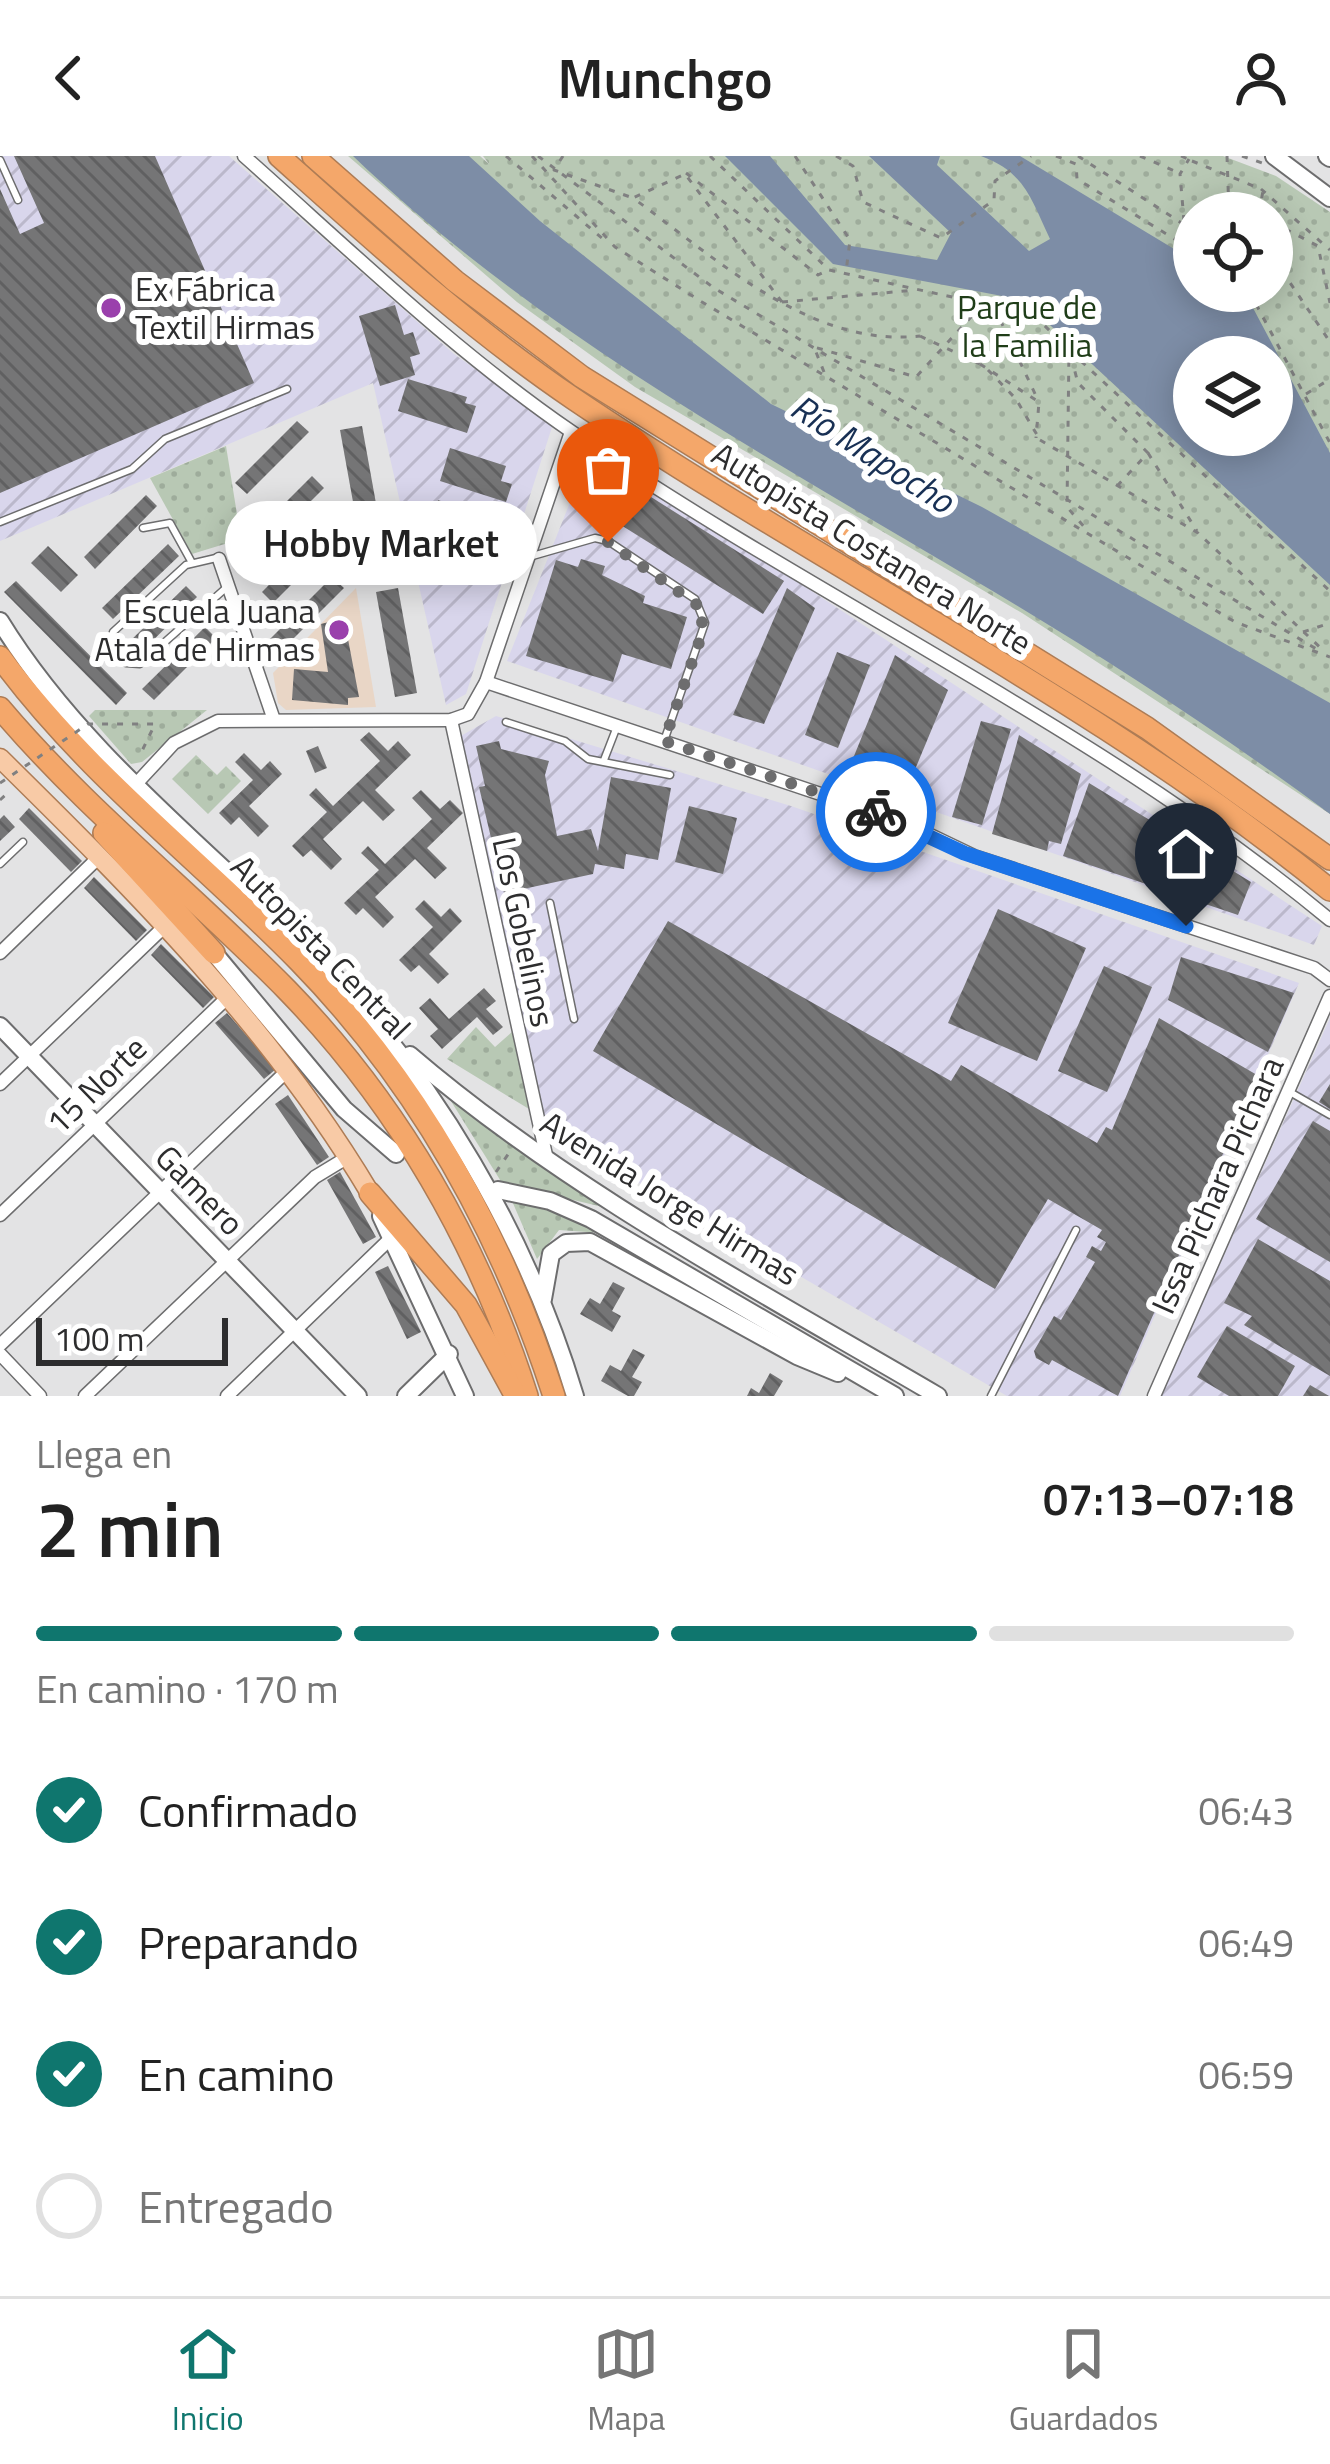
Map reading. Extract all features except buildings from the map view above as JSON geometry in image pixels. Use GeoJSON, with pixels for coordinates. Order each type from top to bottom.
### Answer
{"type":"FeatureCollection","features":[{"type":"Feature","properties":{"kind":"highway","name":"Autopista Costanera Norte"},"geometry":{"type":"LineString","coordinates":[[279,156],[460,316],[571,397],[1177,774],[1330,890]]}},
{"type":"Feature","properties":{"kind":"highway","name":"Autopista Costanera Norte"},"geometry":{"type":"LineString","coordinates":[[314,156],[482,304],[582,377],[1147,728],[1330,859]]}},
{"type":"Feature","properties":{"kind":"highway","name":"Autopista Central"},"geometry":{"type":"LineString","coordinates":[[0,657],[89,764],[324,988],[403,1084],[480,1211],[554,1396]]}},
{"type":"Feature","properties":{"kind":"highway","name":"Autopista Central"},"geometry":{"type":"LineString","coordinates":[[0,708],[69,784],[290,993],[374,1094],[462,1235],[526,1396]]}},
{"type":"Feature","properties":{"kind":"highway"},"geometry":{"type":"LineString","coordinates":[[69,784],[126,859],[214,953]]}},
{"type":"Feature","properties":{"kind":"highway"},"geometry":{"type":"LineString","coordinates":[[370,1193],[466,1305],[516,1396]]}},
{"type":"Feature","properties":{"kind":"main road"},"geometry":{"type":"LineString","coordinates":[[0,758],[214,953]]}},
{"type":"Feature","properties":{"kind":"main road"},"geometry":{"type":"LineString","coordinates":[[64,821],[230,995],[288,1070],[370,1193]]}},
{"type":"Feature","properties":{"kind":"street"},"geometry":{"type":"LineString","coordinates":[[244,156],[444,333],[572,431],[1165,799],[1330,920]]}},
{"type":"Feature","properties":{"kind":"street"},"geometry":{"type":"LineString","coordinates":[[1274,156],[1330,198]]}},
{"type":"Feature","properties":{"kind":"street"},"geometry":{"type":"LineString","coordinates":[[137,783],[162,753],[196,729],[229,719],[451,720],[472,710],[486,682],[572,431]]}},
{"type":"Feature","properties":{"kind":"street"},"geometry":{"type":"LineString","coordinates":[[219,559],[274,719]]}},
{"type":"Feature","properties":{"kind":"street"},"geometry":{"type":"LineString","coordinates":[[0,621],[64,707],[315,956],[383,1031],[491,1189],[545,1312],[575,1396]]}},
{"type":"Feature","properties":{"kind":"street"},"geometry":{"type":"LineString","coordinates":[[486,682],[901,820],[964,853],[1329,978]]}},
{"type":"Feature","properties":{"kind":"street","name":"Los Gobelinos"},"geometry":{"type":"LineString","coordinates":[[451,720],[546,1155]]}},
{"type":"Feature","properties":{"kind":"street"},"geometry":{"type":"LineString","coordinates":[[0,953],[98,859]]}},
{"type":"Feature","properties":{"kind":"street"},"geometry":{"type":"LineString","coordinates":[[0,1084],[166,925]]}},
{"type":"Feature","properties":{"kind":"street"},"geometry":{"type":"LineString","coordinates":[[214,953],[344,1109],[396,1154]]}},
{"type":"Feature","properties":{"kind":"street","name":"15 Norte"},"geometry":{"type":"LineString","coordinates":[[0,1215],[230,995]]}},
{"type":"Feature","properties":{"kind":"street","name":"Issa Pichara Pichara"},"geometry":{"type":"LineString","coordinates":[[1154,1396],[1330,996]]}},
{"type":"Feature","properties":{"kind":"street","name":"Gamero"},"geometry":{"type":"LineString","coordinates":[[0,1026],[358,1396]]}},
{"type":"Feature","properties":{"kind":"street","name":"Avenida Jorge Hirmas"},"geometry":{"type":"LineString","coordinates":[[383,1031],[519,1137],[699,1256],[938,1396]]}},
{"type":"Feature","properties":{"kind":"street"},"geometry":{"type":"LineString","coordinates":[[40,1396],[0,1349],[288,1070]]}},
{"type":"Feature","properties":{"kind":"street"},"geometry":{"type":"LineString","coordinates":[[85,1396],[315,1177],[348,1157]]}},
{"type":"Feature","properties":{"kind":"street","name":"Avenida Jorge Hirmas"},"geometry":{"type":"LineString","coordinates":[[491,1189],[550,1201],[591,1219],[894,1395]]}},
{"type":"Feature","properties":{"kind":"street"},"geometry":{"type":"LineString","coordinates":[[370,1193],[465,1396]]}},
{"type":"Feature","properties":{"kind":"street"},"geometry":{"type":"LineString","coordinates":[[227,1396],[392,1237]]}},
{"type":"Feature","properties":{"kind":"street"},"geometry":{"type":"LineString","coordinates":[[545,1312],[543,1277],[551,1253],[566,1243],[590,1242],[797,1356],[894,1395]]}},
{"type":"Feature","properties":{"kind":"street"},"geometry":{"type":"LineString","coordinates":[[406,1396],[449,1354]]}},
{"type":"Feature","properties":{"kind":"lane"},"geometry":{"type":"LineString","coordinates":[[0,160],[18,200]]}},
{"type":"Feature","properties":{"kind":"lane"},"geometry":{"type":"LineString","coordinates":[[0,522],[132,469],[165,439],[287,389]]}},
{"type":"Feature","properties":{"kind":"lane"},"geometry":{"type":"LineString","coordinates":[[143,528],[170,523],[191,561]]}},
{"type":"Feature","properties":{"kind":"lane"},"geometry":{"type":"LineString","coordinates":[[529,557],[595,538],[695,599],[705,623],[664,741]]}},
{"type":"Feature","properties":{"kind":"lane"},"geometry":{"type":"LineString","coordinates":[[219,559],[191,561],[111,634],[126,663],[144,661],[228,586]]}},
{"type":"Feature","properties":{"kind":"lane"},"geometry":{"type":"LineString","coordinates":[[506,722],[565,741],[588,759],[670,775]]}},
{"type":"Feature","properties":{"kind":"lane"},"geometry":{"type":"LineString","coordinates":[[604,760],[617,726]]}},
{"type":"Feature","properties":{"kind":"lane"},"geometry":{"type":"LineString","coordinates":[[0,864],[23,842]]}},
{"type":"Feature","properties":{"kind":"lane"},"geometry":{"type":"LineString","coordinates":[[550,903],[574,1019]]}},
{"type":"Feature","properties":{"kind":"lane"},"geometry":{"type":"LineString","coordinates":[[1288,1091],[1330,1115]]}},
{"type":"Feature","properties":{"kind":"lane"},"geometry":{"type":"LineString","coordinates":[[991,1396],[1076,1230]]}},
{"type":"Feature","properties":{"kind":"path"},"geometry":{"type":"LineString","coordinates":[[506,156],[614,247],[1235,622],[1330,656]]}},
{"type":"Feature","properties":{"kind":"path"},"geometry":{"type":"LineString","coordinates":[[535,156],[614,247]]}},
{"type":"Feature","properties":{"kind":"path"},"geometry":{"type":"LineString","coordinates":[[535,156],[714,289],[1330,656]]}},
{"type":"Feature","properties":{"kind":"path"},"geometry":{"type":"LineString","coordinates":[[554,170],[563,156]]}},
{"type":"Feature","properties":{"kind":"path"},"geometry":{"type":"LineString","coordinates":[[710,156],[830,270]]}},
{"type":"Feature","properties":{"kind":"path"},"geometry":{"type":"LineString","coordinates":[[796,156],[850,243],[846,271]]}},
{"type":"Feature","properties":{"kind":"path"},"geometry":{"type":"LineString","coordinates":[[836,156],[853,166],[862,202],[941,238],[990,201],[995,181],[1031,156]]}},
{"type":"Feature","properties":{"kind":"path"},"geometry":{"type":"LineString","coordinates":[[1056,156],[1076,164],[1077,179],[1173,238]]}},
{"type":"Feature","properties":{"kind":"path"},"geometry":{"type":"LineString","coordinates":[[1078,156],[1173,218]]}},
{"type":"Feature","properties":{"kind":"path"},"geometry":{"type":"LineString","coordinates":[[1140,156],[1180,174]]}},
{"type":"Feature","properties":{"kind":"path"},"geometry":{"type":"LineString","coordinates":[[1181,156],[1262,189],[1330,250]]}},
{"type":"Feature","properties":{"kind":"path"},"geometry":{"type":"LineString","coordinates":[[1227,156],[1228,192]]}},
{"type":"Feature","properties":{"kind":"path"},"geometry":{"type":"LineString","coordinates":[[1181,192],[1180,174],[1191,160]]}},
{"type":"Feature","properties":{"kind":"path"},"geometry":{"type":"LineString","coordinates":[[554,170],[634,198],[781,303],[882,340],[920,336],[982,364],[1039,402]]}},
{"type":"Feature","properties":{"kind":"path"},"geometry":{"type":"LineString","coordinates":[[634,198],[685,174]]}},
{"type":"Feature","properties":{"kind":"path"},"geometry":{"type":"LineString","coordinates":[[685,174],[818,275],[846,271],[1034,315],[1330,591]]}},
{"type":"Feature","properties":{"kind":"path"},"geometry":{"type":"LineString","coordinates":[[685,174],[781,303]]}},
{"type":"Feature","properties":{"kind":"path"},"geometry":{"type":"LineString","coordinates":[[1293,233],[1318,246],[1330,303]]}},
{"type":"Feature","properties":{"kind":"path"},"geometry":{"type":"LineString","coordinates":[[781,303],[917,290]]}},
{"type":"Feature","properties":{"kind":"path"},"geometry":{"type":"LineString","coordinates":[[1293,290],[1330,342]]}},
{"type":"Feature","properties":{"kind":"path"},"geometry":{"type":"LineString","coordinates":[[814,347],[916,376],[982,304]]}},
{"type":"Feature","properties":{"kind":"path"},"geometry":{"type":"LineString","coordinates":[[994,307],[1039,402],[1038,439]]}},
{"type":"Feature","properties":{"kind":"path"},"geometry":{"type":"LineString","coordinates":[[1260,312],[1330,443]]}},
{"type":"Feature","properties":{"kind":"path"},"geometry":{"type":"LineString","coordinates":[[814,347],[824,374]]}},
{"type":"Feature","properties":{"kind":"path"},"geometry":{"type":"LineString","coordinates":[[1069,350],[1067,507],[1090,533]]}},
{"type":"Feature","properties":{"kind":"path"},"geometry":{"type":"LineString","coordinates":[[1069,350],[1078,383],[1148,453],[1198,533]]}},
{"type":"Feature","properties":{"kind":"path"},"geometry":{"type":"LineString","coordinates":[[982,364],[1016,399],[1038,439],[1198,533],[1330,656]]}},
{"type":"Feature","properties":{"kind":"path"},"geometry":{"type":"LineString","coordinates":[[1304,394],[1330,380]]}},
{"type":"Feature","properties":{"kind":"path"},"geometry":{"type":"LineString","coordinates":[[1118,485],[1148,453]]}},
{"type":"Feature","properties":{"kind":"path"},"geometry":{"type":"LineString","coordinates":[[1301,632],[1330,623]]}},
{"type":"Feature","properties":{"kind":"path"},"geometry":{"type":"LineString","coordinates":[[0,783],[92,722],[155,724],[140,755]]}},
{"type":"Feature","properties":{"kind":"path"},"geometry":{"type":"LineString","coordinates":[[0,800],[10,791]]}},
{"type":"Feature","properties":{"kind":"path"},"geometry":{"type":"LineString","coordinates":[[491,1189],[519,1137]]}},
{"type":"Feature","properties":{"kind":"shaded area"},"geometry":{"type":"Polygon","coordinates":[[[0,156],[229,156],[454,354],[553,424],[466,694],[446,705],[373,383],[0,541],[0,156]]]}},
{"type":"Feature","properties":{"kind":"shaded area"},"geometry":{"type":"Polygon","coordinates":[[[592,447],[1322,926],[1314,945],[507,661],[592,447]]]}},
{"type":"Feature","properties":{"kind":"shaded area","name":"Escuela Juana Atala de Hirmas"},"geometry":{"type":"Polygon","coordinates":[[[356,588],[376,707],[286,710],[278,703],[273,673],[356,588]]]}},
{"type":"Feature","properties":{"kind":"shaded area"},"geometry":{"type":"Polygon","coordinates":[[[496,716],[791,806],[1299,983],[1120,1396],[1007,1396],[601,1161],[545,1138],[459,737],[496,716]]]}},
{"type":"Feature","properties":{"kind":"shaded area"},"geometry":{"type":"Polygon","coordinates":[[[1330,1018],[1330,1396],[1161,1396],[1330,1018]]]}},
{"type":"Feature","properties":{"kind":"green space","name":"Parque de la Familia"},"geometry":{"type":"Polygon","coordinates":[[[348,156],[480,156],[489,164],[483,156],[1223,156],[1276,176],[1330,212],[1330,814],[1022,613],[635,387],[517,302],[348,156]]]}},
{"type":"Feature","properties":{"kind":"green space"},"geometry":{"type":"Polygon","coordinates":[[[226,446],[241,539],[192,554],[150,478],[226,446]]]}},
{"type":"Feature","properties":{"kind":"green space"},"geometry":{"type":"Polygon","coordinates":[[[95,710],[207,710],[142,762],[131,764],[89,716],[95,710]]]}},
{"type":"Feature","properties":{"kind":"green space"},"geometry":{"type":"Polygon","coordinates":[[[196,755],[217,775],[226,766],[241,781],[208,814],[172,779],[196,755]]]}},
{"type":"Feature","properties":{"kind":"green space"},"geometry":{"type":"Polygon","coordinates":[[[476,1027],[495,1047],[512,1032],[529,1109],[447,1059],[476,1027]]]}},
{"type":"Feature","properties":{"kind":"green space"},"geometry":{"type":"Polygon","coordinates":[[[449,1098],[624,1212],[502,1183],[449,1098]]]}},
{"type":"Feature","properties":{"kind":"green space"},"geometry":{"type":"Polygon","coordinates":[[[512,1201],[560,1211],[601,1233],[559,1230],[537,1259],[512,1201]]]}},
{"type":"Feature","properties":{"kind":"water"},"geometry":{"type":"Polygon","coordinates":[[[353,156],[469,156],[540,221],[771,404],[982,507],[1330,703],[1330,814],[1110,663],[731,435],[573,333],[423,219],[353,156]]]}},
{"type":"Feature","properties":{"kind":"water"},"geometry":{"type":"Polygon","coordinates":[[[725,156],[770,156],[845,245],[937,260],[951,233],[869,156],[940,156],[937,165],[1029,251],[1050,239],[1031,199],[1008,170],[981,156],[1020,156],[1173,248],[1173,312],[1255,312],[1268,336],[1173,336],[1173,439],[1023,300],[833,264],[725,156]]]}},
{"type":"Feature","properties":{"kind":"water"},"geometry":{"type":"Polygon","coordinates":[[[1293,383],[1330,453],[1330,585],[1191,456],[1293,456],[1293,383]]]}},
{"type":"Feature","properties":{"kind":"way so far"},"geometry":{"type":"LineString","coordinates":[[608,542],[703,609],[701,637],[664,741],[876,812]]}},
{"type":"Feature","properties":{"kind":"place","name":"Ex Fábrica Textil Hirmas"},"geometry":{"type":"Point","coordinates":[111,308]}},
{"type":"Feature","properties":{"kind":"place","name":"Hobby Market"},"geometry":{"type":"Point","coordinates":[608,542]}},
{"type":"Feature","properties":{"kind":"place","name":"Escuela Juana Atala de Hirmas"},"geometry":{"type":"Point","coordinates":[339,630]}},
{"type":"Feature","properties":{"kind":"route"},"geometry":{"type":"LineString","coordinates":[[876,812],[920,828],[964,853],[1186,926]]}},
{"type":"Feature","properties":{"kind":"water label","name":"Río Mapocho"},"geometry":{"type":"Point","coordinates":[873,453]}}]}
